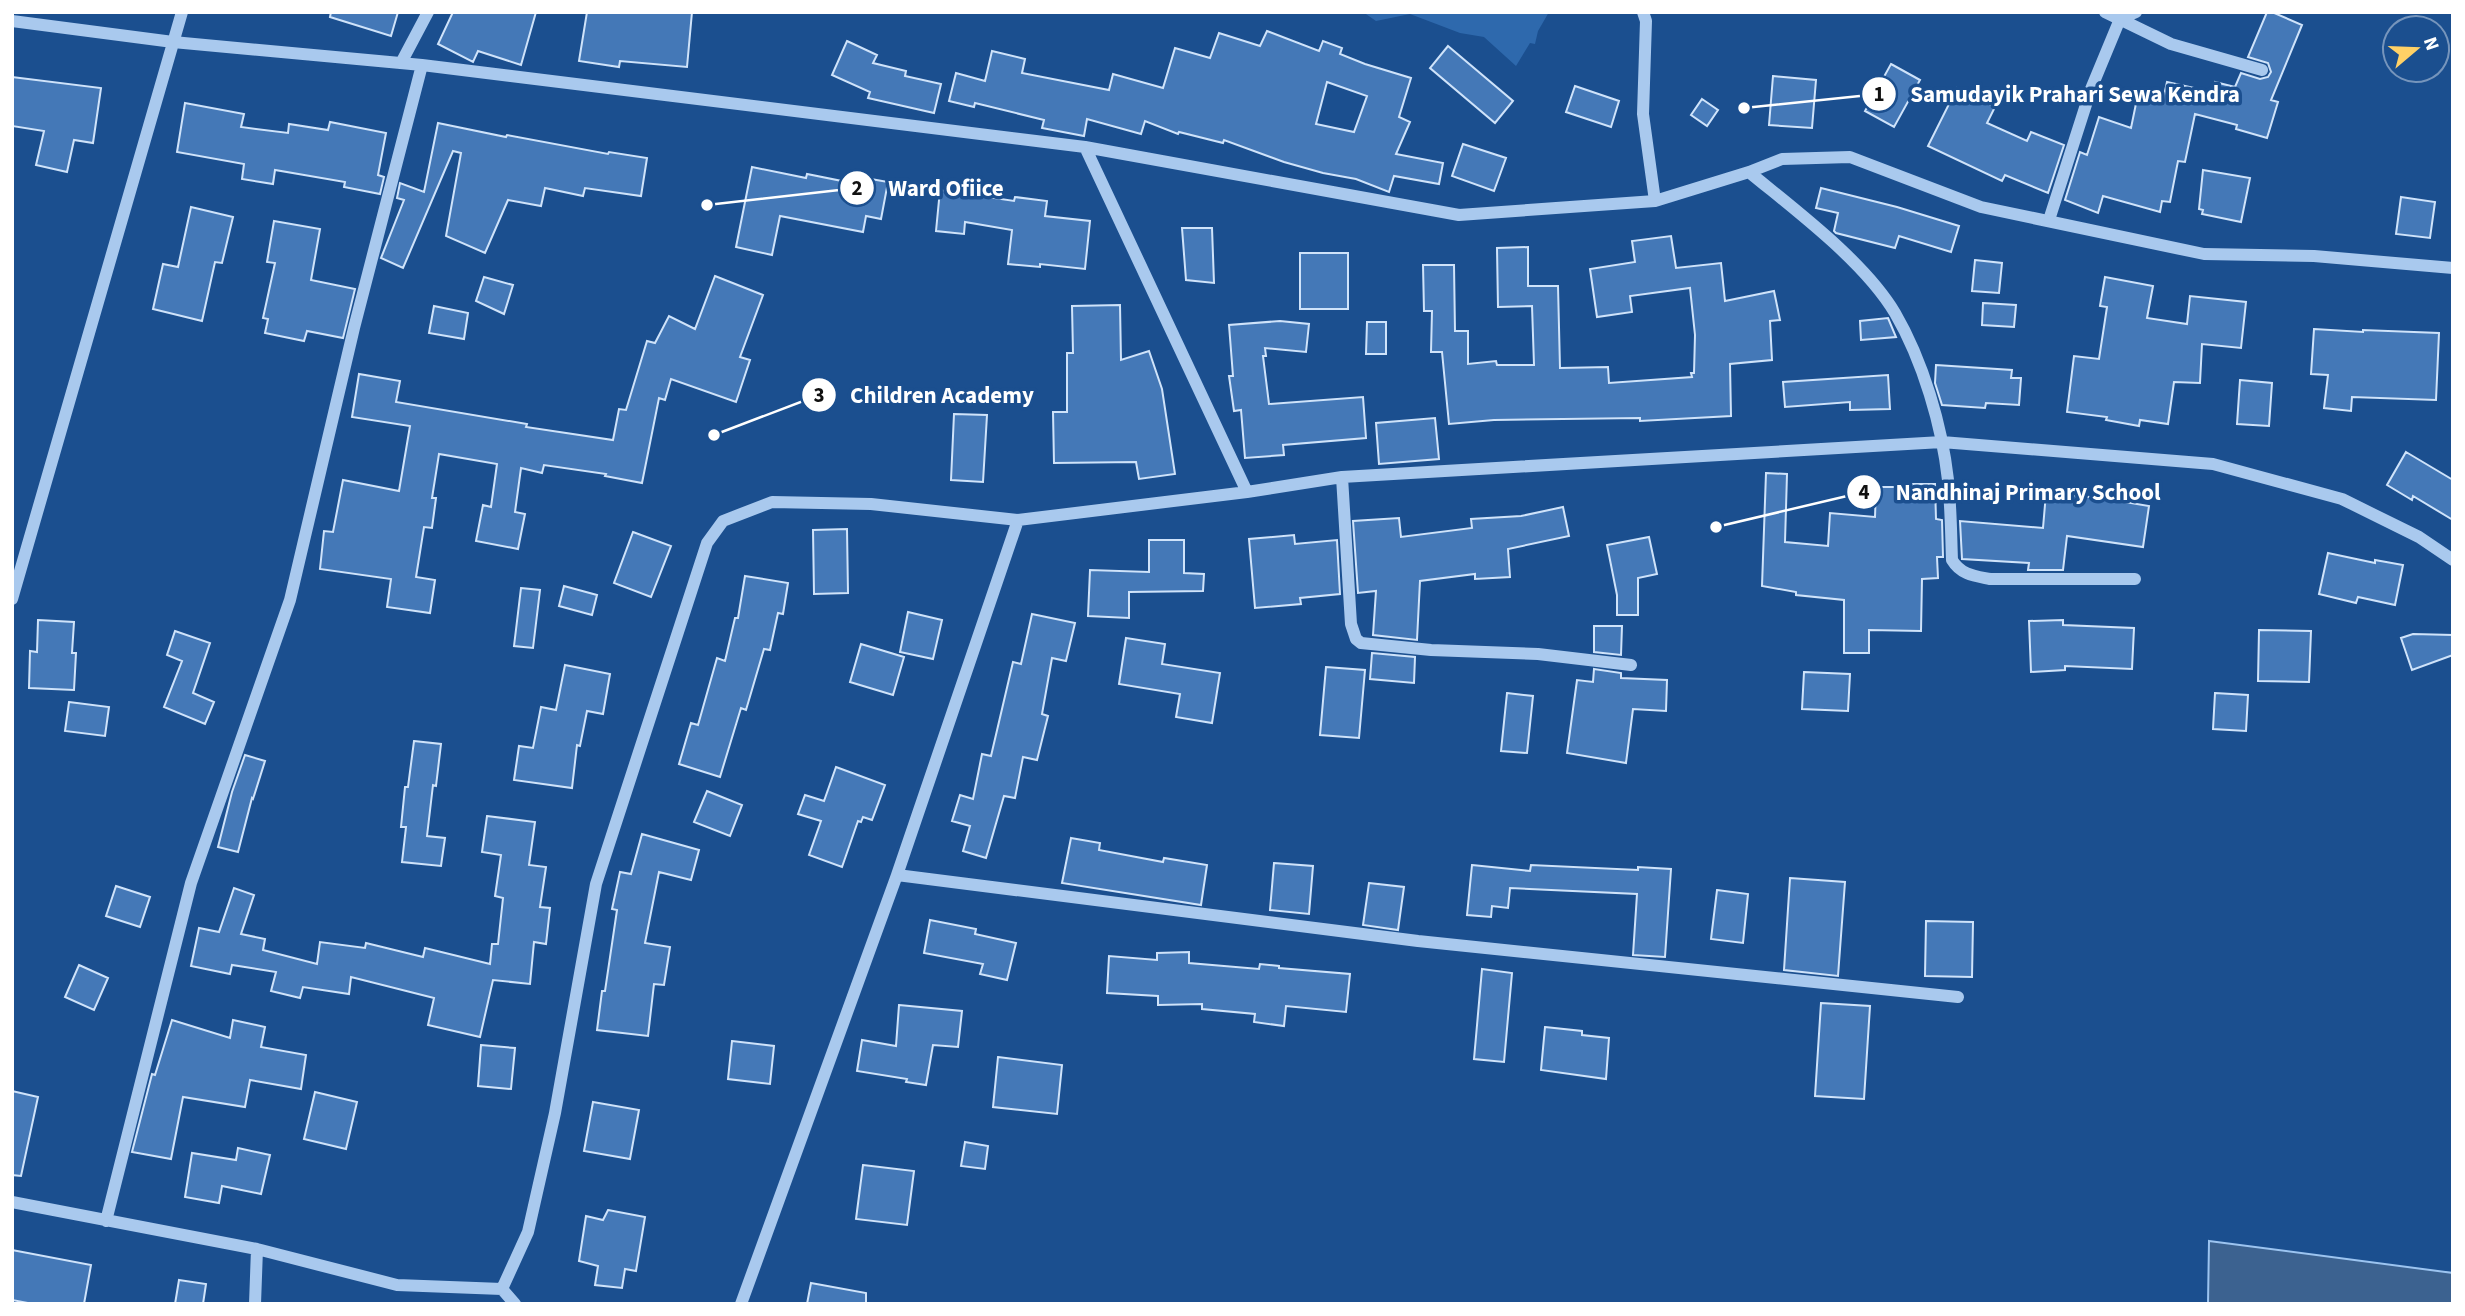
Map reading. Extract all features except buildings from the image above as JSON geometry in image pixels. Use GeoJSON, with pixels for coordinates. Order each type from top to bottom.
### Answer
{"type":"FeatureCollection","features":[{"type":"Feature","properties":{"kind":"street"},"geometry":{"type":"LineString","coordinates":[[12,598],[182,12]]}},
{"type":"Feature","properties":{"kind":"street"},"geometry":{"type":"LineString","coordinates":[[401,63],[428,12]]}},
{"type":"Feature","properties":{"kind":"street"},"geometry":{"type":"LineString","coordinates":[[1643,12],[1646,21],[1643,114],[1655,201]]}},
{"type":"Feature","properties":{"kind":"street"},"geometry":{"type":"LineString","coordinates":[[2105,12],[2171,44],[2262,70]]}},
{"type":"Feature","properties":{"kind":"street"},"geometry":{"type":"LineString","coordinates":[[2049,220],[2091,89],[2120,19],[2136,12]]}},
{"type":"Feature","properties":{"kind":"street"},"geometry":{"type":"LineString","coordinates":[[12,21],[173,42],[422,65],[1085,147],[1460,215],[1655,201],[1782,159],[1850,157],[1981,207],[2204,254],[2314,256],[2453,268]]}},
{"type":"Feature","properties":{"kind":"street"},"geometry":{"type":"LineString","coordinates":[[106,1221],[191,883],[290,600],[354,328],[422,65]]}},
{"type":"Feature","properties":{"kind":"street"},"geometry":{"type":"LineString","coordinates":[[1085,147],[1247,492]]}},
{"type":"Feature","properties":{"kind":"street"},"geometry":{"type":"LineString","coordinates":[[1749,172],[1813,225],[1868,278],[1894,312],[1919,364],[1942,442],[1948,481],[1952,560],[1958,569],[1968,575],[1990,579],[2135,579]]}},
{"type":"Feature","properties":{"kind":"street"},"geometry":{"type":"LineString","coordinates":[[502,1289],[528,1233],[555,1113],[596,884],[707,543],[723,521],[772,502],[871,504],[1018,520],[1247,492],[1342,477],[1942,442],[2213,464],[2342,499],[2419,537],[2453,560]]}},
{"type":"Feature","properties":{"kind":"street"},"geometry":{"type":"LineString","coordinates":[[1342,477],[1351,624],[1356,639],[1361,643],[1431,650],[1538,654],[1631,665]]}},
{"type":"Feature","properties":{"kind":"street"},"geometry":{"type":"LineString","coordinates":[[741,1304],[897,875],[1018,520]]}},
{"type":"Feature","properties":{"kind":"street"},"geometry":{"type":"LineString","coordinates":[[897,875],[1418,941],[1958,997]]}},
{"type":"Feature","properties":{"kind":"street"},"geometry":{"type":"LineString","coordinates":[[12,1202],[257,1249],[397,1285],[502,1289],[515,1304]]}},
{"type":"Feature","properties":{"kind":"street"},"geometry":{"type":"LineString","coordinates":[[255,1304],[257,1249]]}},
{"type":"Feature","properties":{"kind":"shaded area"},"geometry":{"type":"Polygon","coordinates":[[[1363,12],[1549,12],[1538,31],[1535,44],[1530,43],[1516,66],[1484,37],[1460,33],[1410,14],[1376,21],[1363,12]]]}},
{"type":"Feature","properties":{"kind":"shaded area"},"geometry":{"type":"Polygon","coordinates":[[[2209,1241],[2453,1273],[2453,1304],[2208,1304],[2209,1241]]]}},
{"type":"Feature","properties":{"kind":"place","name":"Samudayik Prahari Sewa Kendra"},"geometry":{"type":"Point","coordinates":[1744,108]}},
{"type":"Feature","properties":{"kind":"place","name":"Ward Ofiice"},"geometry":{"type":"Point","coordinates":[707,205]}},
{"type":"Feature","properties":{"kind":"place","name":"Children Academy"},"geometry":{"type":"Point","coordinates":[714,435]}},
{"type":"Feature","properties":{"kind":"place","name":"Nandhinaj Primary School"},"geometry":{"type":"Point","coordinates":[1716,527]}}]}
